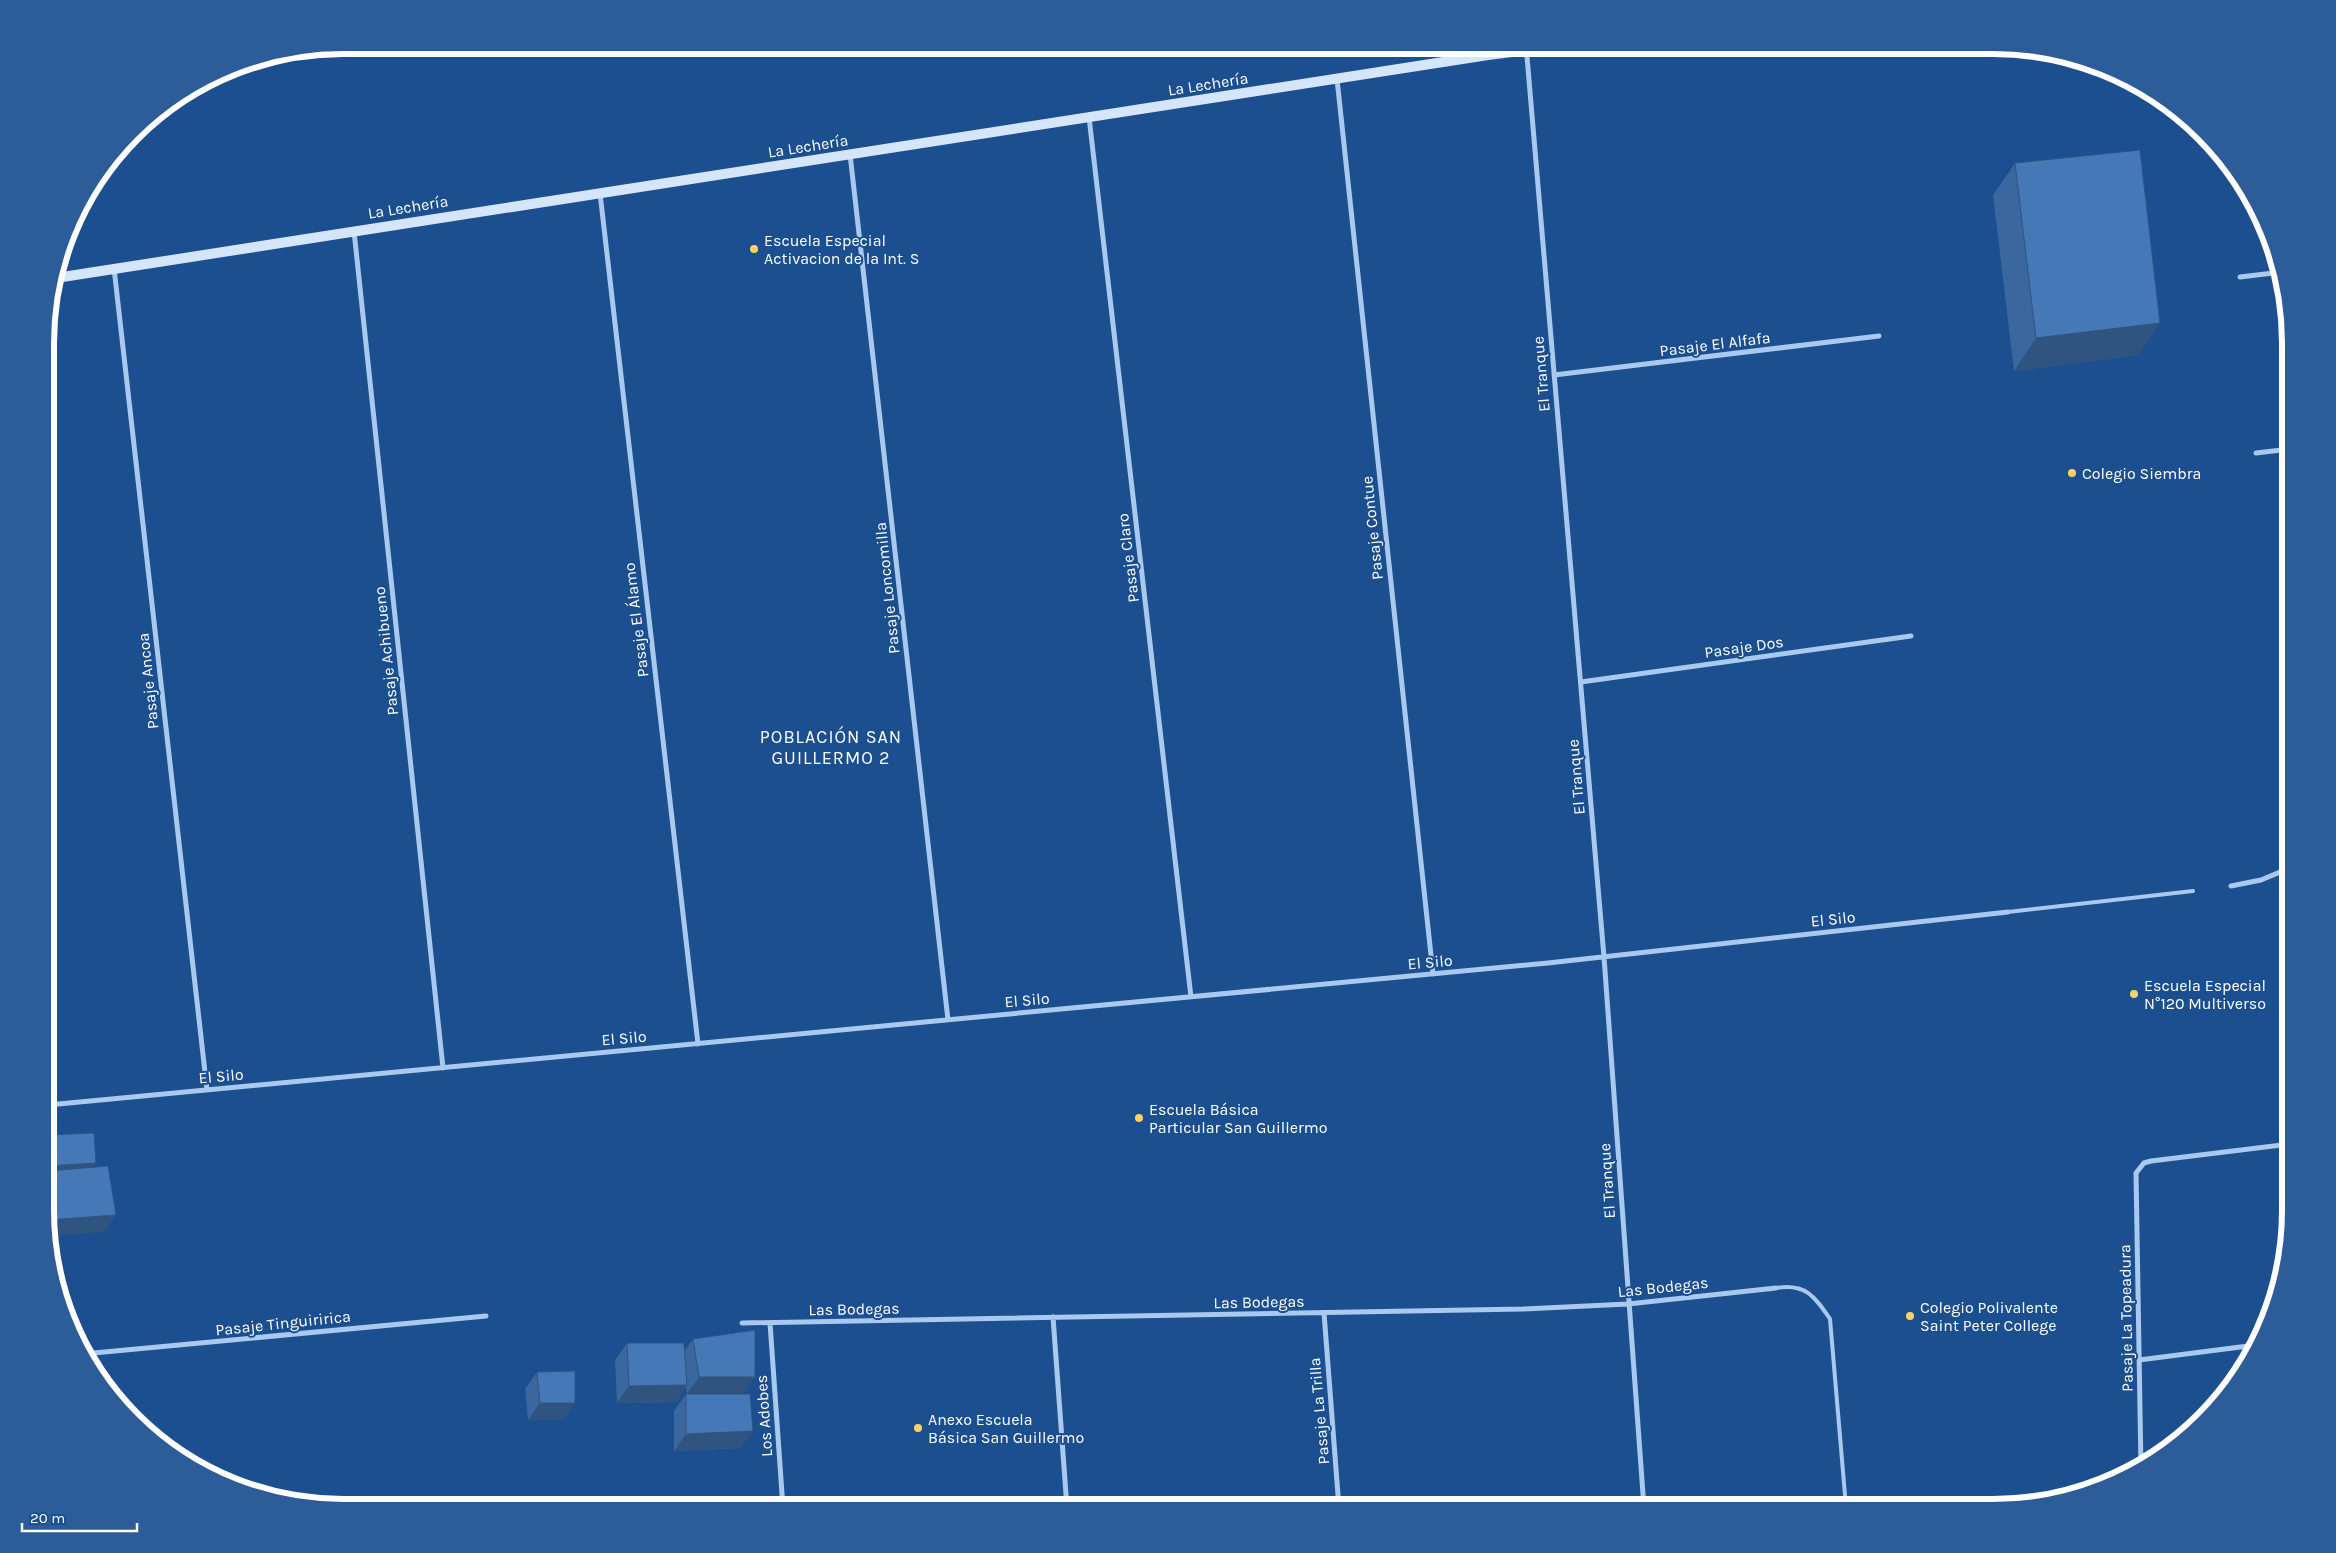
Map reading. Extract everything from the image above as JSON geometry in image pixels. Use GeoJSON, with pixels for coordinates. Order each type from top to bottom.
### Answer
{"type":"FeatureCollection","features":[{"type":"Feature","properties":{"kind":"street","name":"La Lechería"},"geometry":{"type":"LineString","coordinates":[[61,277],[1337,79],[1485,54]]}},
{"type":"Feature","properties":{"kind":"street","name":"El Tranque"},"geometry":{"type":"LineString","coordinates":[[1527,54],[1604,957],[1643,1499]]}},
{"type":"Feature","properties":{"kind":"street","name":"Pasaje Contue"},"geometry":{"type":"LineString","coordinates":[[1337,79],[1433,974]]}},
{"type":"Feature","properties":{"kind":"street","name":"Pasaje Claro"},"geometry":{"type":"LineString","coordinates":[[1089,117],[1191,997]]}},
{"type":"Feature","properties":{"kind":"street","name":"Pasaje Loncomilla"},"geometry":{"type":"LineString","coordinates":[[850,154],[948,1020]]}},
{"type":"Feature","properties":{"kind":"street","name":"Pasaje El Álamo"},"geometry":{"type":"LineString","coordinates":[[600,193],[698,1044]]}},
{"type":"Feature","properties":{"kind":"street","name":"Pasaje Achibueno"},"geometry":{"type":"LineString","coordinates":[[354,231],[443,1068]]}},
{"type":"Feature","properties":{"kind":"street","name":"Pasaje Ancoa"},"geometry":{"type":"LineString","coordinates":[[114,268],[207,1090]]}},
{"type":"Feature","properties":{"kind":"street"},"geometry":{"type":"LineString","coordinates":[[2240,277],[2273,273]]}},
{"type":"Feature","properties":{"kind":"street","name":"Pasaje El Alfafa"},"geometry":{"type":"LineString","coordinates":[[1554,374],[1879,336]]}},
{"type":"Feature","properties":{"kind":"street"},"geometry":{"type":"LineString","coordinates":[[2256,453],[2282,450]]}},
{"type":"Feature","properties":{"kind":"street","name":"Pasaje Dos"},"geometry":{"type":"LineString","coordinates":[[1581,682],[1910,636]]}},
{"type":"Feature","properties":{"kind":"street"},"geometry":{"type":"LineString","coordinates":[[2231,886],[2261,880],[2282,871]]}},
{"type":"Feature","properties":{"kind":"street","name":"El Silo"},"geometry":{"type":"LineString","coordinates":[[54,1104],[1433,974],[2008,912]]}},
{"type":"Feature","properties":{"kind":"street","name":"Pasaje La Topeadura"},"geometry":{"type":"LineString","coordinates":[[2141,1459],[2136,1180],[2140,1168],[2144,1163],[2151,1161],[2282,1145]]}},
{"type":"Feature","properties":{"kind":"street","name":"Las Bodegas"},"geometry":{"type":"LineString","coordinates":[[742,1323],[1523,1309],[1628,1304],[1776,1288]]}},
{"type":"Feature","properties":{"kind":"street","name":"Pasaje La Trilla"},"geometry":{"type":"LineString","coordinates":[[1324,1313],[1338,1499]]}},
{"type":"Feature","properties":{"kind":"street","name":"Pasaje Tinguiririca"},"geometry":{"type":"LineString","coordinates":[[91,1353],[486,1316]]}},
{"type":"Feature","properties":{"kind":"street"},"geometry":{"type":"LineString","coordinates":[[1053,1318],[1066,1499]]}},
{"type":"Feature","properties":{"kind":"street","name":"Los Adobes"},"geometry":{"type":"LineString","coordinates":[[770,1322],[781,1499]]}},
{"type":"Feature","properties":{"kind":"street"},"geometry":{"type":"LineString","coordinates":[[2139,1360],[2248,1346]]}},
{"type":"Feature","properties":{"kind":"lane"},"geometry":{"type":"LineString","coordinates":[[2008,912],[2193,891]]}},
{"type":"Feature","properties":{"kind":"lane"},"geometry":{"type":"LineString","coordinates":[[1776,1288],[1789,1286],[1814,1296],[1830,1319],[1845,1499]]}},
{"type":"Feature","properties":{"kind":"building"},"geometry":{"type":"Polygon","coordinates":[[[2140,150],[2160,323],[2036,338],[2015,163],[2140,150]]]}},
{"type":"Feature","properties":{"kind":"building"},"geometry":{"type":"Polygon","coordinates":[[[94,1133],[96,1163],[54,1166],[54,1135],[94,1133]]]}},
{"type":"Feature","properties":{"kind":"building"},"geometry":{"type":"Polygon","coordinates":[[[108,1166],[116,1215],[54,1220],[54,1170],[108,1166]]]}},
{"type":"Feature","properties":{"kind":"building"},"geometry":{"type":"Polygon","coordinates":[[[755,1330],[755,1377],[699,1377],[693,1339],[755,1330]]]}},
{"type":"Feature","properties":{"kind":"building"},"geometry":{"type":"Polygon","coordinates":[[[627,1343],[684,1343],[687,1385],[629,1386],[627,1343]]]}},
{"type":"Feature","properties":{"kind":"building"},"geometry":{"type":"Polygon","coordinates":[[[575,1371],[575,1403],[540,1403],[537,1372],[575,1371]]]}},
{"type":"Feature","properties":{"kind":"building"},"geometry":{"type":"Polygon","coordinates":[[[686,1394],[750,1394],[753,1431],[686,1434],[686,1394]]]}},
{"type":"Feature","properties":{"kind":"place","name":"Escuela Especial Activacion de la Int. S"},"geometry":{"type":"Point","coordinates":[754,249]}},
{"type":"Feature","properties":{"kind":"place","name":"Colegio Siembra"},"geometry":{"type":"Point","coordinates":[2072,473]}},
{"type":"Feature","properties":{"kind":"place","name":"Escuela Especial N°120 Multiverso"},"geometry":{"type":"Point","coordinates":[2134,994]}},
{"type":"Feature","properties":{"kind":"place","name":"Escuela Básica Particular San Guillermo"},"geometry":{"type":"Point","coordinates":[1139,1118]}},
{"type":"Feature","properties":{"kind":"place","name":"Colegio Polivalente Saint Peter College"},"geometry":{"type":"Point","coordinates":[1910,1316]}},
{"type":"Feature","properties":{"kind":"place","name":"Anexo Escuela Básica San Guillermo"},"geometry":{"type":"Point","coordinates":[918,1428]}},
{"type":"Feature","properties":{"kind":"district","name":"POBLACIÓN SAN GUILLERMO 2"},"geometry":{"type":"Point","coordinates":[831,748]}}]}
